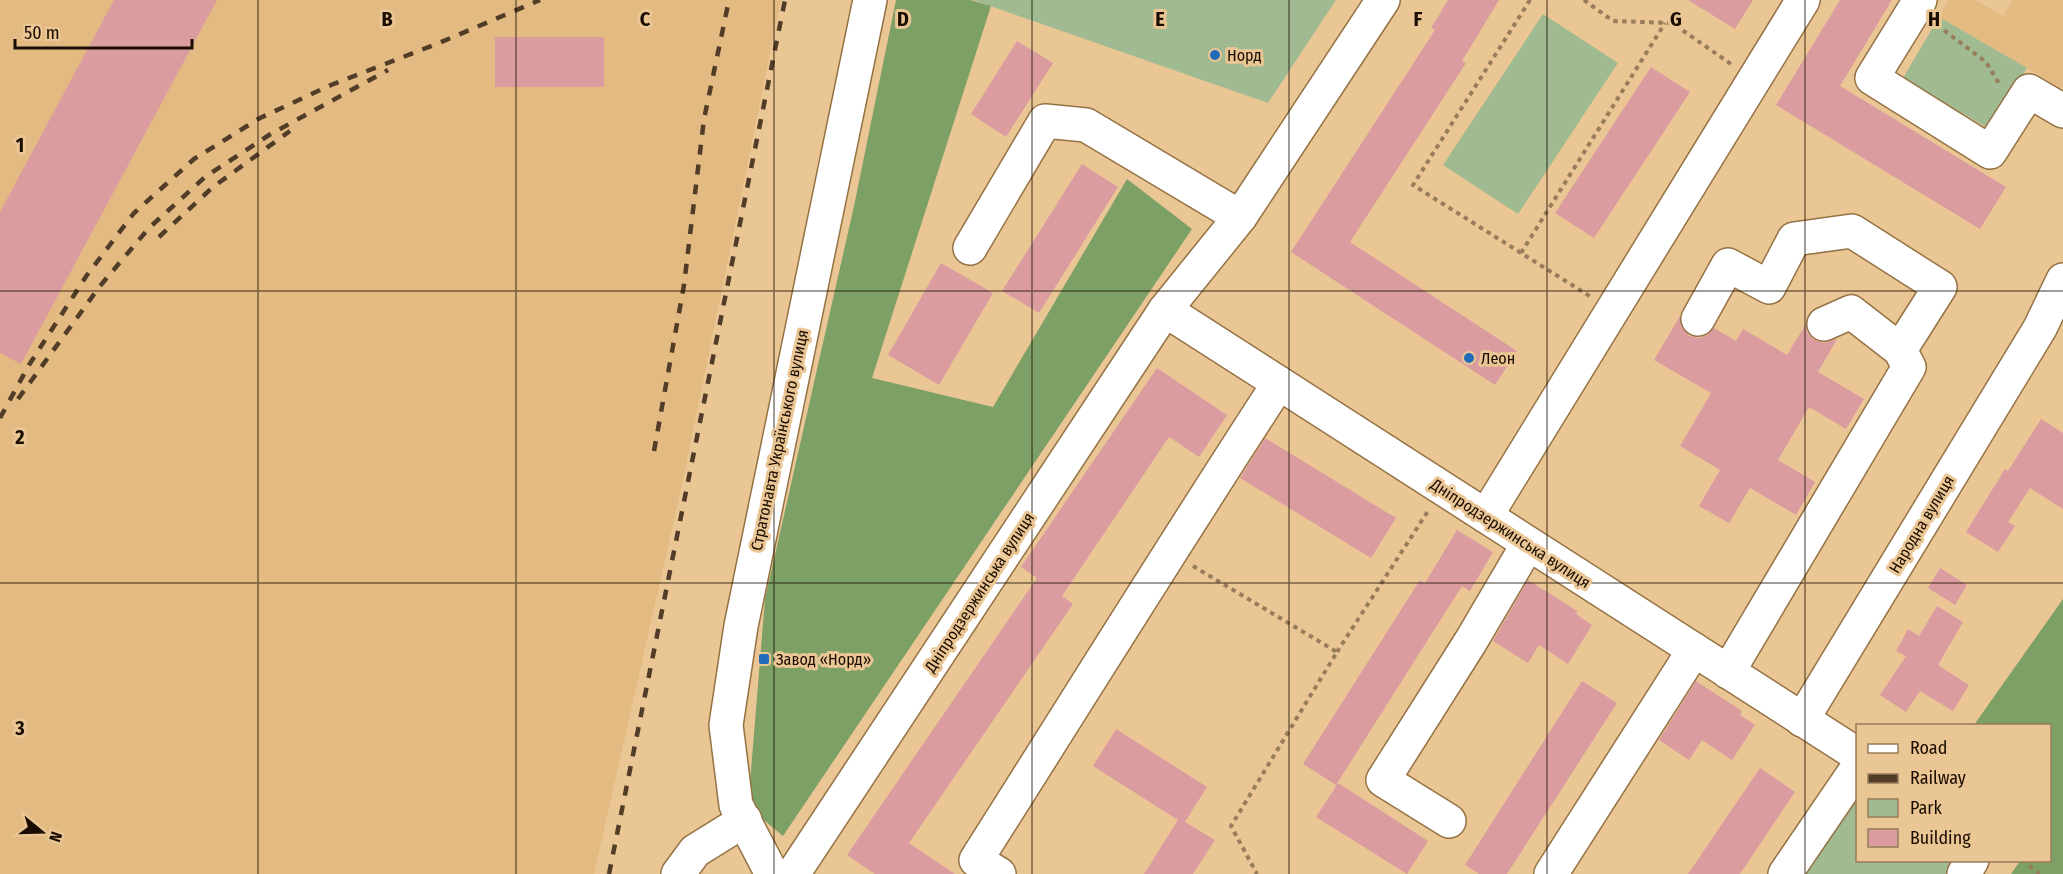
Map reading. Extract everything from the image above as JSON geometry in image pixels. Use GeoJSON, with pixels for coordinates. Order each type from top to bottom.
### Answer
{"type":"FeatureCollection","features":[{"type":"Feature","properties":{"kind":"street","name":"Стратонавта Українського вулиця"},"geometry":{"type":"LineString","coordinates":[[772,874],[736,805],[726,726],[739,637],[870,0]]}},
{"type":"Feature","properties":{"kind":"street","name":"Дніпродзержинська вулиця"},"geometry":{"type":"LineString","coordinates":[[793,874],[1165,310],[1240,217],[1383,0]]}},
{"type":"Feature","properties":{"kind":"street"},"geometry":{"type":"LineString","coordinates":[[1486,516],[1803,0]]}},
{"type":"Feature","properties":{"kind":"street"},"geometry":{"type":"LineString","coordinates":[[1918,4],[1872,78],[1990,152],[2029,91],[2063,111]]}},
{"type":"Feature","properties":{"kind":"street"},"geometry":{"type":"LineString","coordinates":[[970,248],[1045,121],[1086,125],[1240,217]]}},
{"type":"Feature","properties":{"kind":"street"},"geometry":{"type":"LineString","coordinates":[[1698,319],[1728,265],[1768,287],[1794,239],[1852,231],[1940,287],[1900,350]]}},
{"type":"Feature","properties":{"kind":"street","name":"Народна вулиця"},"geometry":{"type":"LineString","coordinates":[[1802,720],[2050,319],[2063,280]]}},
{"type":"Feature","properties":{"kind":"street","name":"Дніпродзержинська вулиця"},"geometry":{"type":"LineString","coordinates":[[1165,310],[1856,754]]}},
{"type":"Feature","properties":{"kind":"street"},"geometry":{"type":"LineString","coordinates":[[1728,672],[1909,367],[1900,350],[1851,312],[1824,324]]}},
{"type":"Feature","properties":{"kind":"street"},"geometry":{"type":"LineString","coordinates":[[999,874],[976,860],[1170,551],[1279,383]]}},
{"type":"Feature","properties":{"kind":"street"},"geometry":{"type":"LineString","coordinates":[[1449,821],[1383,780],[1471,641],[1528,544]]}},
{"type":"Feature","properties":{"kind":"street"},"geometry":{"type":"LineString","coordinates":[[1551,874],[1694,650]]}},
{"type":"Feature","properties":{"kind":"street"},"geometry":{"type":"LineString","coordinates":[[1785,874],[1856,768]]}},
{"type":"Feature","properties":{"kind":"street"},"geometry":{"type":"LineString","coordinates":[[678,874],[695,850],[745,820]]}},
{"type":"Feature","properties":{"kind":"path"},"geometry":{"type":"LineString","coordinates":[[1530,0],[1413,185],[1612,310]]}},
{"type":"Feature","properties":{"kind":"path"},"geometry":{"type":"LineString","coordinates":[[1584,0],[1613,21],[1672,23],[1754,79]]}},
{"type":"Feature","properties":{"kind":"path"},"geometry":{"type":"LineString","coordinates":[[1918,4],[1986,62],[1997,83],[2023,100]]}},
{"type":"Feature","properties":{"kind":"path"},"geometry":{"type":"LineString","coordinates":[[1521,253],[1665,23]]}},
{"type":"Feature","properties":{"kind":"path"},"geometry":{"type":"LineString","coordinates":[[1257,874],[1231,826],[1337,652],[1443,489]]}},
{"type":"Feature","properties":{"kind":"path"},"geometry":{"type":"LineString","coordinates":[[1170,551],[1337,652]]}},
{"type":"Feature","properties":{"kind":"path"},"geometry":{"type":"LineString","coordinates":[[2023,862],[2040,874]]}},
{"type":"Feature","properties":{"kind":"shaded area"},"geometry":{"type":"Polygon","coordinates":[[[0,0],[781,0],[682,485],[594,874],[0,874],[0,0]]]}},
{"type":"Feature","properties":{"kind":"shaded area"},"geometry":{"type":"Polygon","coordinates":[[[1949,0],[1975,0],[2003,16],[2013,0],[2063,0],[2063,89],[1939,17],[1949,0]]]}},
{"type":"Feature","properties":{"kind":"green space"},"geometry":{"type":"Polygon","coordinates":[[[896,0],[970,0],[991,6],[872,378],[993,407],[1127,179],[1192,229],[783,836],[748,807],[765,599],[854,206],[896,0]]]}},
{"type":"Feature","properties":{"kind":"green space","name":"Норд"},"geometry":{"type":"Polygon","coordinates":[[[973,0],[1336,0],[1268,103],[973,0]]]}},
{"type":"Feature","properties":{"kind":"green space"},"geometry":{"type":"Polygon","coordinates":[[[1543,14],[1618,63],[1518,214],[1443,165],[1543,14]]]}},
{"type":"Feature","properties":{"kind":"green space"},"geometry":{"type":"Polygon","coordinates":[[[1939,17],[2027,68],[1991,130],[1903,78],[1939,17]]]}},
{"type":"Feature","properties":{"kind":"green space"},"geometry":{"type":"Polygon","coordinates":[[[2063,599],[2063,874],[2011,874],[2019,862],[2051,862],[2051,724],[1975,724],[2063,599]]]}},
{"type":"Feature","properties":{"kind":"green space"},"geometry":{"type":"Polygon","coordinates":[[[1856,791],[1856,862],[1958,862],[1950,874],[1802,874],[1856,791]]]}},
{"type":"Feature","properties":{"kind":"building"},"geometry":{"type":"Polygon","coordinates":[[[114,0],[217,0],[21,364],[0,353],[0,212],[114,0]]]}},
{"type":"Feature","properties":{"kind":"building"},"geometry":{"type":"Polygon","coordinates":[[[1448,0],[1499,0],[1462,61],[1466,63],[1350,242],[1517,351],[1495,385],[1291,252],[1435,30],[1431,28],[1448,0]]]}},
{"type":"Feature","properties":{"kind":"building"},"geometry":{"type":"Polygon","coordinates":[[[1688,0],[1753,0],[1735,29],[1688,0]]]}},
{"type":"Feature","properties":{"kind":"building"},"geometry":{"type":"Polygon","coordinates":[[[1840,0],[1892,0],[1840,86],[2006,187],[1980,229],[1776,105],[1840,0]]]}},
{"type":"Feature","properties":{"kind":"building"},"geometry":{"type":"Polygon","coordinates":[[[495,37],[604,37],[604,87],[495,87],[495,37]]]}},
{"type":"Feature","properties":{"kind":"building"},"geometry":{"type":"Polygon","coordinates":[[[1017,41],[1053,63],[1006,137],[971,114],[1017,41]]]}},
{"type":"Feature","properties":{"kind":"building"},"geometry":{"type":"Polygon","coordinates":[[[1651,67],[1690,92],[1594,238],[1555,213],[1651,67]]]}},
{"type":"Feature","properties":{"kind":"building"},"geometry":{"type":"Polygon","coordinates":[[[1082,164],[1118,187],[1039,313],[1002,291],[1082,164]]]}},
{"type":"Feature","properties":{"kind":"building"},"geometry":{"type":"Polygon","coordinates":[[[941,263],[993,293],[939,385],[888,355],[941,263]]]}},
{"type":"Feature","properties":{"kind":"building"},"geometry":{"type":"Polygon","coordinates":[[[1680,316],[1682,328],[1689,336],[1699,338],[1707,335],[1714,328],[1736,341],[1743,329],[1787,355],[1806,324],[1807,332],[1813,339],[1823,343],[1837,339],[1818,372],[1864,399],[1846,429],[1809,407],[1778,460],[1815,482],[1796,515],[1750,488],[1729,523],[1699,506],[1720,470],[1680,446],[1711,393],[1654,360],[1680,316]]]}},
{"type":"Feature","properties":{"kind":"building"},"geometry":{"type":"Polygon","coordinates":[[[1157,368],[1227,415],[1199,457],[1169,437],[1062,596],[1073,604],[909,843],[955,874],[875,874],[847,855],[1037,578],[1021,567],[1157,368]]]}},
{"type":"Feature","properties":{"kind":"building"},"geometry":{"type":"Polygon","coordinates":[[[2041,419],[2063,433],[2063,509],[2030,488],[2008,522],[2015,526],[1998,552],[1966,532],[2005,469],[2008,471],[2041,419]]]}},
{"type":"Feature","properties":{"kind":"building"},"geometry":{"type":"Polygon","coordinates":[[[1265,438],[1396,518],[1371,558],[1240,478],[1265,438]]]}},
{"type":"Feature","properties":{"kind":"building"},"geometry":{"type":"Polygon","coordinates":[[[1457,530],[1493,552],[1470,591],[1462,586],[1336,785],[1303,764],[1420,580],[1425,583],[1457,530]]]}},
{"type":"Feature","properties":{"kind":"building"},"geometry":{"type":"Polygon","coordinates":[[[1940,568],[1967,585],[1955,605],[1928,588],[1940,568]]]}},
{"type":"Feature","properties":{"kind":"building"},"geometry":{"type":"Polygon","coordinates":[[[1528,580],[1577,611],[1576,614],[1592,625],[1568,664],[1539,645],[1528,663],[1493,641],[1528,580]]]}},
{"type":"Feature","properties":{"kind":"building"},"geometry":{"type":"Polygon","coordinates":[[[1937,606],[1963,622],[1938,665],[1969,685],[1953,711],[1920,691],[1906,712],[1880,695],[1906,656],[1896,651],[1908,629],[1919,636],[1937,606]]]}},
{"type":"Feature","properties":{"kind":"building"},"geometry":{"type":"Polygon","coordinates":[[[1582,681],[1617,703],[1507,874],[1479,874],[1465,865],[1582,681]]]}},
{"type":"Feature","properties":{"kind":"building"},"geometry":{"type":"Polygon","coordinates":[[[1696,681],[1742,711],[1740,715],[1755,725],[1732,760],[1702,740],[1689,760],[1659,740],[1696,681]]]}},
{"type":"Feature","properties":{"kind":"building"},"geometry":{"type":"Polygon","coordinates":[[[1116,729],[1207,787],[1185,822],[1215,840],[1193,874],[1144,874],[1178,820],[1093,766],[1116,729]]]}},
{"type":"Feature","properties":{"kind":"building"},"geometry":{"type":"Polygon","coordinates":[[[1760,768],[1795,792],[1740,874],[1688,874],[1760,768]]]}},
{"type":"Feature","properties":{"kind":"building"},"geometry":{"type":"Polygon","coordinates":[[[1338,783],[1428,841],[1407,874],[1316,817],[1338,783]]]}},
{"type":"Feature","properties":{"kind":"railway"},"geometry":{"type":"LineString","coordinates":[[0,418],[29,365],[87,275],[134,213],[194,159],[260,118],[331,85],[540,0]]}},
{"type":"Feature","properties":{"kind":"railway"},"geometry":{"type":"LineString","coordinates":[[654,451],[684,285],[704,119],[729,0]]}},
{"type":"Feature","properties":{"kind":"railway"},"geometry":{"type":"LineString","coordinates":[[609,874],[785,0]]}},
{"type":"Feature","properties":{"kind":"railway"},"geometry":{"type":"LineString","coordinates":[[18,399],[100,286],[149,228],[205,177],[269,135],[388,70]]}},
{"type":"Feature","properties":{"kind":"railway"},"geometry":{"type":"LineString","coordinates":[[159,237],[213,187],[290,131]]}},
{"type":"Feature","properties":{"kind":"place","name":"Норд"},"geometry":{"type":"Point","coordinates":[1215,55]}},
{"type":"Feature","properties":{"kind":"place","name":"Леон"},"geometry":{"type":"Point","coordinates":[1469,358]}},
{"type":"Feature","properties":{"kind":"place","name":"Завод «Норд»"},"geometry":{"type":"Point","coordinates":[764,659]}}]}
